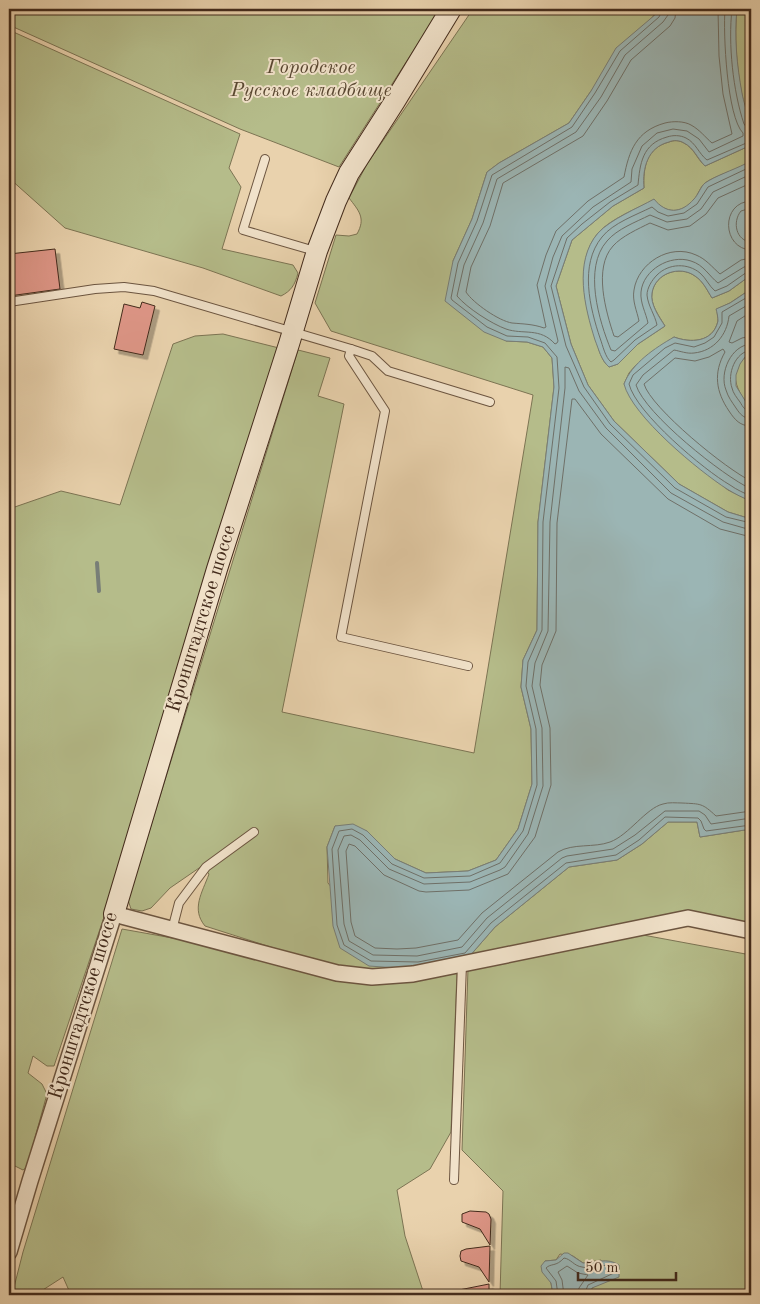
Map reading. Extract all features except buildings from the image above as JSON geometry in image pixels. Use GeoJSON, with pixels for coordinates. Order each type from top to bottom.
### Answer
{"type":"FeatureCollection","features":[{"type":"Feature","properties":{"kind":"street","name":"Кронштадтское шоссе"},"geometry":{"type":"LineString","coordinates":[[9,1252],[114,914],[217,569],[293,331],[316,252],[336,200],[349,173],[451,9]]}},
{"type":"Feature","properties":{"kind":"street"},"geometry":{"type":"LineString","coordinates":[[114,914],[337,973],[372,977],[413,974],[688,918],[751,931]]}},
{"type":"Feature","properties":{"kind":"lane"},"geometry":{"type":"LineString","coordinates":[[265,159],[243,230],[316,252]]}},
{"type":"Feature","properties":{"kind":"lane"},"geometry":{"type":"LineString","coordinates":[[9,302],[95,289],[124,287],[154,291],[351,349],[372,356],[388,371],[490,402]]}},
{"type":"Feature","properties":{"kind":"lane"},"geometry":{"type":"LineString","coordinates":[[351,349],[349,356],[385,411],[341,637],[468,666]]}},
{"type":"Feature","properties":{"kind":"lane"},"geometry":{"type":"LineString","coordinates":[[172,930],[179,903],[206,867],[254,832]]}},
{"type":"Feature","properties":{"kind":"lane"},"geometry":{"type":"LineString","coordinates":[[454,1180],[462,964]]}},
{"type":"Feature","properties":{"kind":"green space","name":"Городское Русское кладбище"},"geometry":{"type":"Polygon","coordinates":[[[9,9],[440,9],[339,167],[240,129],[9,25],[9,9]]]}},
{"type":"Feature","properties":{"kind":"green space"},"geometry":{"type":"Polygon","coordinates":[[[473,9],[659,9],[591,91],[569,123],[499,163],[487,172],[472,219],[453,261],[506,341],[527,342],[543,347],[552,358],[554,387],[538,522],[537,630],[523,660],[521,687],[531,729],[532,784],[518,829],[496,860],[468,871],[426,873],[395,859],[367,831],[335,826],[327,847],[328,883],[397,968],[373,974],[311,960],[205,926],[201,920],[198,907],[209,874],[202,866],[170,888],[151,908],[142,911],[131,909],[128,900],[298,350],[330,358],[318,396],[344,404],[282,712],[474,753],[533,395],[331,331],[315,303],[336,235],[349,236],[357,234],[360,228],[360,215],[349,198],[367,164],[473,9]]]}},
{"type":"Feature","properties":{"kind":"green space"},"geometry":{"type":"Polygon","coordinates":[[[737,9],[751,9],[751,130],[743,101],[738,70],[737,9]]]}},
{"type":"Feature","properties":{"kind":"green space"},"geometry":{"type":"Polygon","coordinates":[[[9,30],[240,134],[229,168],[241,187],[222,249],[293,265],[298,273],[290,290],[281,296],[203,268],[65,228],[9,178],[9,30]]]}},
{"type":"Feature","properties":{"kind":"green space"},"geometry":{"type":"Polygon","coordinates":[[[751,139],[751,165],[733,170],[705,183],[689,205],[679,210],[669,210],[663,208],[654,200],[624,214],[603,228],[598,233],[586,257],[584,285],[588,314],[601,355],[609,367],[618,364],[638,344],[665,326],[652,301],[654,286],[663,276],[676,271],[689,273],[700,280],[712,298],[729,291],[751,275],[751,289],[717,309],[718,321],[711,334],[694,340],[674,337],[635,366],[624,384],[668,441],[728,490],[751,501],[751,519],[728,512],[679,484],[614,421],[588,385],[571,344],[556,286],[572,240],[613,206],[644,188],[645,166],[655,149],[671,141],[680,141],[690,148],[705,166],[749,146],[751,139]]]}},
{"type":"Feature","properties":{"kind":"green space"},"geometry":{"type":"Polygon","coordinates":[[[223,334],[279,348],[104,917],[54,1066],[47,1066],[33,1056],[28,1073],[42,1084],[47,1094],[27,1167],[23,1170],[9,1163],[9,509],[61,491],[120,505],[173,344],[195,336],[223,334]]]}},
{"type":"Feature","properties":{"kind":"green space"},"geometry":{"type":"Polygon","coordinates":[[[751,354],[751,410],[738,388],[735,373],[737,366],[742,360],[751,354]]]}},
{"type":"Feature","properties":{"kind":"green space"},"geometry":{"type":"Polygon","coordinates":[[[668,822],[697,822],[700,837],[751,829],[751,926],[688,914],[468,958],[495,927],[569,867],[617,860],[642,844],[668,822]]]}},
{"type":"Feature","properties":{"kind":"green space"},"geometry":{"type":"Polygon","coordinates":[[[122,929],[206,944],[340,978],[457,971],[451,1132],[430,1169],[397,1190],[405,1236],[423,1295],[71,1295],[63,1277],[35,1295],[12,1295],[23,1252],[122,929]]]}},
{"type":"Feature","properties":{"kind":"green space"},"geometry":{"type":"Polygon","coordinates":[[[643,935],[751,955],[751,1295],[589,1295],[592,1288],[597,1285],[601,1260],[583,1263],[573,1256],[560,1254],[556,1260],[545,1261],[553,1295],[500,1295],[503,1191],[462,1150],[468,969],[619,938],[643,935]]]}},
{"type":"Feature","properties":{"kind":"water"},"geometry":{"type":"Polygon","coordinates":[[[659,9],[737,9],[737,62],[751,133],[749,146],[705,166],[687,145],[680,141],[671,141],[656,148],[651,153],[645,166],[644,188],[613,206],[572,240],[556,286],[571,344],[588,385],[614,421],[679,484],[728,512],[751,519],[751,829],[700,837],[697,822],[668,822],[642,844],[617,860],[569,867],[495,927],[468,958],[418,967],[369,966],[340,948],[333,926],[327,847],[335,826],[353,824],[367,831],[395,859],[426,873],[468,871],[496,860],[518,829],[532,784],[531,729],[521,687],[523,660],[537,630],[538,522],[554,387],[552,358],[543,347],[527,342],[506,341],[484,332],[445,301],[453,261],[472,219],[487,172],[499,163],[569,123],[591,91],[616,48],[656,14],[659,9]]]}},
{"type":"Feature","properties":{"kind":"water"},"geometry":{"type":"Polygon","coordinates":[[[745,164],[751,165],[751,219],[748,220],[751,275],[729,291],[712,298],[700,280],[689,273],[676,271],[663,276],[654,286],[652,302],[665,326],[638,344],[618,364],[609,367],[602,358],[595,340],[583,285],[586,257],[590,245],[598,233],[617,218],[654,199],[669,210],[679,210],[694,199],[705,183],[745,164]]]}},
{"type":"Feature","properties":{"kind":"water"},"geometry":{"type":"Polygon","coordinates":[[[751,289],[751,354],[745,357],[740,364],[736,375],[736,386],[751,410],[751,501],[733,493],[715,481],[668,442],[640,411],[624,384],[638,363],[652,351],[674,337],[700,340],[711,334],[718,321],[716,309],[730,303],[751,289]]]}},
{"type":"Feature","properties":{"kind":"water"},"geometry":{"type":"Polygon","coordinates":[[[564,1253],[568,1253],[583,1263],[610,1261],[615,1263],[619,1265],[619,1277],[592,1288],[589,1295],[553,1295],[551,1283],[542,1272],[541,1266],[545,1261],[556,1260],[564,1253]]]}},
{"type":"Feature","properties":{"kind":"waterway"},"geometry":{"type":"LineString","coordinates":[[97,563],[99,591]]}}]}
